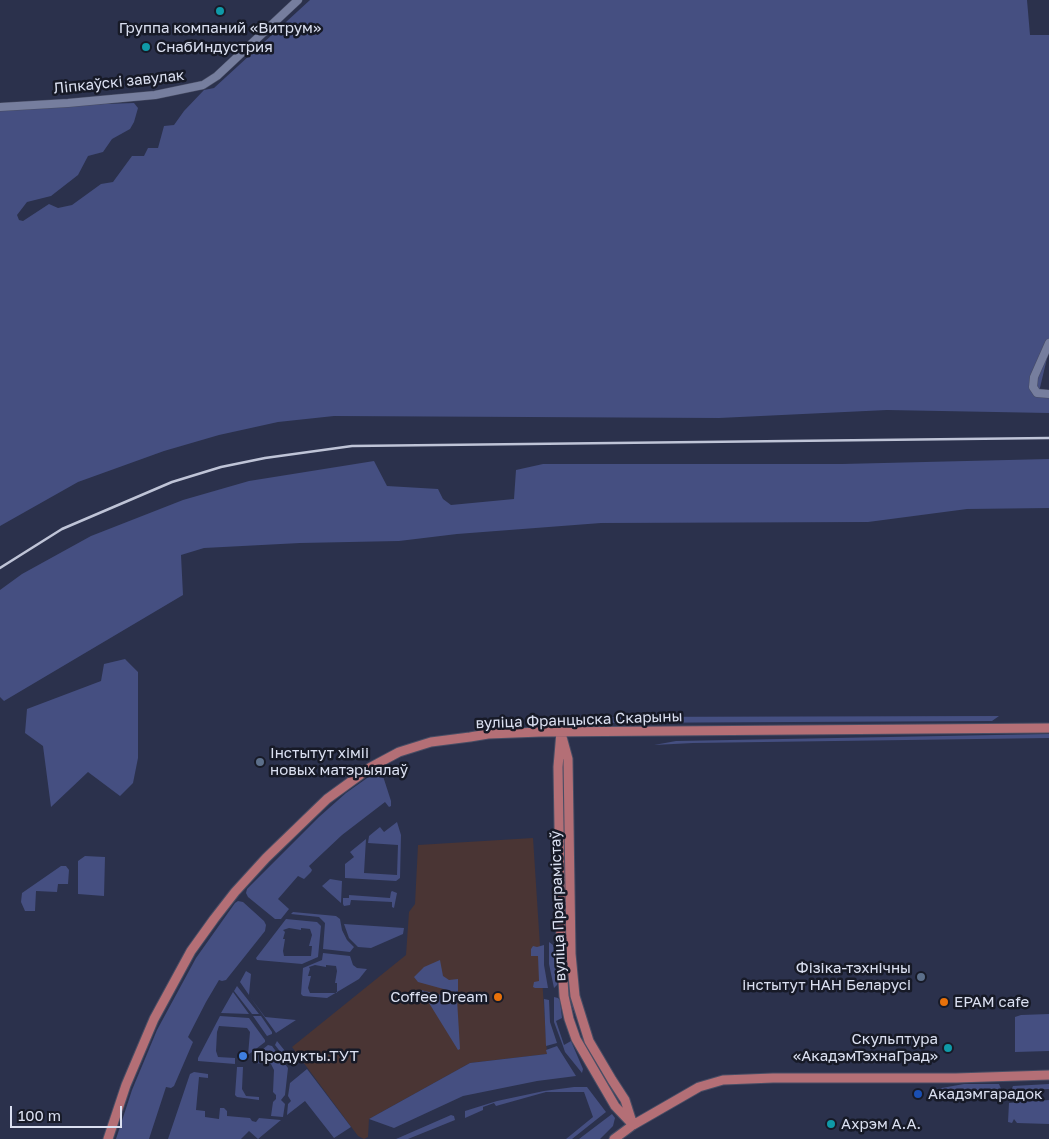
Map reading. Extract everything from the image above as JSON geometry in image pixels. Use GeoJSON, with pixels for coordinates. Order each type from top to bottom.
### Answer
{"type":"FeatureCollection","features":[{"type":"Feature","properties":{"kind":"main road","name":"вуліца Францыска Скарыны"},"geometry":{"type":"LineString","coordinates":[[108,1139],[126,1085],[154,1019],[191,951],[235,892],[295,829],[327,799],[384,759],[399,752],[430,742],[488,734],[1049,728]]}},
{"type":"Feature","properties":{"kind":"main road","name":"вуліца Праграмістаў"},"geometry":{"type":"LineString","coordinates":[[561,732],[568,759],[571,954],[576,996],[589,1041],[626,1100],[633,1125]]}},
{"type":"Feature","properties":{"kind":"main road"},"geometry":{"type":"LineString","coordinates":[[614,1139],[633,1125],[699,1087],[723,1080],[773,1078],[956,1078],[1049,1075]]}},
{"type":"Feature","properties":{"kind":"street","name":"Ліпкаўскі завулак"},"geometry":{"type":"LineString","coordinates":[[0,106],[68,103],[154,95],[203,85],[217,76],[298,0]]}},
{"type":"Feature","properties":{"kind":"street"},"geometry":{"type":"LineString","coordinates":[[1049,343],[1034,377],[1036,393],[1049,394]]}},
{"type":"Feature","properties":{"kind":"shaded area"},"geometry":{"type":"Polygon","coordinates":[[[310,0],[1027,0],[1030,35],[1049,35],[1049,350],[1038,396],[1049,396],[1049,413],[887,410],[719,418],[334,416],[278,422],[219,435],[164,451],[78,482],[0,526],[0,109],[134,103],[138,108],[130,129],[112,139],[103,152],[88,156],[78,175],[51,196],[27,202],[17,215],[19,220],[23,221],[49,204],[58,208],[72,205],[101,184],[113,182],[132,156],[144,156],[148,148],[158,148],[164,126],[174,125],[184,111],[204,90],[214,88],[310,0]]]}},
{"type":"Feature","properties":{"kind":"shaded area"},"geometry":{"type":"Polygon","coordinates":[[[1049,459],[1049,508],[967,509],[868,522],[601,523],[457,534],[399,541],[300,543],[204,548],[181,555],[183,595],[4,701],[0,697],[0,590],[22,574],[91,536],[183,500],[249,481],[374,461],[387,486],[438,489],[443,499],[451,505],[514,499],[516,470],[543,464],[842,464],[1049,459]]]}},
{"type":"Feature","properties":{"kind":"shaded area"},"geometry":{"type":"Polygon","coordinates":[[[125,659],[138,672],[138,758],[133,783],[120,796],[88,772],[51,807],[43,746],[25,733],[27,709],[101,681],[104,664],[125,659]]]}},
{"type":"Feature","properties":{"kind":"shaded area"},"geometry":{"type":"Polygon","coordinates":[[[999,716],[992,721],[599,723],[599,717],[999,716]]]}},
{"type":"Feature","properties":{"kind":"shaded area"},"geometry":{"type":"Polygon","coordinates":[[[1049,734],[1049,738],[654,745],[676,741],[1049,734]]]}},
{"type":"Feature","properties":{"kind":"shaded area"},"geometry":{"type":"Polygon","coordinates":[[[561,761],[563,761],[563,809],[575,1005],[621,1099],[619,1101],[589,1050],[572,1006],[565,942],[561,761]]]}},
{"type":"Feature","properties":{"kind":"shaded area"},"geometry":{"type":"Polygon","coordinates":[[[377,771],[382,773],[391,806],[389,807],[385,802],[342,835],[309,866],[312,870],[304,879],[298,876],[278,899],[289,909],[281,919],[275,919],[248,897],[247,889],[319,817],[346,793],[377,771]]]}},
{"type":"Feature","properties":{"kind":"shaded area"},"geometry":{"type":"Polygon","coordinates":[[[397,822],[401,835],[400,878],[396,881],[345,878],[345,864],[354,857],[350,852],[366,839],[364,873],[397,875],[398,845],[368,843],[369,836],[380,827],[384,832],[397,822]]]}},
{"type":"Feature","properties":{"kind":"shaded area"},"geometry":{"type":"Polygon","coordinates":[[[533,838],[547,1054],[470,1063],[369,1119],[368,1137],[364,1139],[358,1136],[292,1047],[406,955],[409,912],[415,904],[418,845],[533,838]]]}},
{"type":"Feature","properties":{"kind":"shaded area"},"geometry":{"type":"Polygon","coordinates":[[[85,856],[105,857],[104,896],[78,894],[78,861],[85,856]]]}},
{"type":"Feature","properties":{"kind":"shaded area"},"geometry":{"type":"Polygon","coordinates":[[[61,866],[66,866],[69,870],[68,884],[58,884],[57,892],[36,891],[35,911],[25,911],[21,902],[22,893],[61,866]]]}},
{"type":"Feature","properties":{"kind":"shaded area"},"geometry":{"type":"Polygon","coordinates":[[[330,879],[342,881],[341,903],[322,886],[330,879]]]}},
{"type":"Feature","properties":{"kind":"shaded area"},"geometry":{"type":"Polygon","coordinates":[[[392,891],[397,893],[394,908],[392,907],[392,902],[351,900],[350,905],[344,906],[343,904],[343,898],[349,898],[349,895],[390,898],[392,891]]]}},
{"type":"Feature","properties":{"kind":"shaded area"},"geometry":{"type":"Polygon","coordinates":[[[238,901],[243,902],[264,921],[266,925],[265,931],[226,980],[219,980],[206,1002],[188,1037],[193,1042],[174,1086],[171,1088],[166,1087],[149,1139],[116,1139],[132,1090],[157,1030],[196,958],[238,901]]]}},
{"type":"Feature","properties":{"kind":"shaded area"},"geometry":{"type":"Polygon","coordinates":[[[293,912],[336,916],[340,919],[342,930],[347,940],[354,947],[350,952],[323,949],[325,923],[319,917],[291,914],[293,912]]]}},
{"type":"Feature","properties":{"kind":"shaded area"},"geometry":{"type":"Polygon","coordinates":[[[286,919],[317,922],[321,926],[318,957],[302,964],[257,960],[256,958],[286,919]],[[289,928],[283,930],[285,932],[283,939],[285,939],[284,956],[311,956],[312,946],[309,946],[312,935],[310,929],[301,928],[301,930],[289,928]]]}},
{"type":"Feature","properties":{"kind":"shaded area"},"geometry":{"type":"Polygon","coordinates":[[[344,924],[404,928],[403,934],[371,948],[358,947],[349,938],[344,924]]]}},
{"type":"Feature","properties":{"kind":"shaded area"},"geometry":{"type":"Polygon","coordinates":[[[549,942],[553,945],[558,980],[554,988],[549,964],[549,942]]]}},
{"type":"Feature","properties":{"kind":"shaded area"},"geometry":{"type":"Polygon","coordinates":[[[544,945],[544,965],[548,988],[535,988],[533,987],[534,982],[539,981],[538,956],[531,956],[531,949],[533,946],[544,945]]]}},
{"type":"Feature","properties":{"kind":"shaded area"},"geometry":{"type":"Polygon","coordinates":[[[323,953],[350,956],[353,965],[357,968],[367,969],[359,979],[337,992],[337,983],[335,983],[336,966],[315,965],[309,967],[308,976],[311,976],[308,988],[310,993],[335,993],[327,998],[303,996],[301,994],[303,968],[322,960],[323,953]]]}},
{"type":"Feature","properties":{"kind":"shaded area"},"geometry":{"type":"Polygon","coordinates":[[[440,960],[443,976],[449,980],[458,979],[458,993],[418,982],[414,977],[424,967],[440,960]]]}},
{"type":"Feature","properties":{"kind":"shaded area"},"geometry":{"type":"Polygon","coordinates":[[[246,971],[251,974],[249,995],[240,982],[246,971]]]}},
{"type":"Feature","properties":{"kind":"shaded area"},"geometry":{"type":"Polygon","coordinates":[[[237,986],[259,1014],[252,1014],[234,991],[237,986]]]}},
{"type":"Feature","properties":{"kind":"shaded area"},"geometry":{"type":"Polygon","coordinates":[[[421,990],[457,999],[460,1049],[458,1050],[421,990]]]}},
{"type":"Feature","properties":{"kind":"shaded area"},"geometry":{"type":"Polygon","coordinates":[[[233,992],[249,1014],[221,1013],[233,992]]]}},
{"type":"Feature","properties":{"kind":"shaded area"},"geometry":{"type":"Polygon","coordinates":[[[250,997],[265,1017],[296,1020],[276,1033],[250,997]]]}},
{"type":"Feature","properties":{"kind":"shaded area"},"geometry":{"type":"Polygon","coordinates":[[[554,997],[560,1000],[562,1018],[556,1021],[564,1045],[571,1041],[583,1069],[582,1073],[565,1052],[554,1022],[554,997]]]}},
{"type":"Feature","properties":{"kind":"shaded area"},"geometry":{"type":"Polygon","coordinates":[[[544,999],[549,1000],[550,1022],[557,1043],[546,1046],[544,999]]]}},
{"type":"Feature","properties":{"kind":"shaded area"},"geometry":{"type":"Polygon","coordinates":[[[1049,1014],[1049,1051],[1015,1052],[1015,1017],[1049,1014]]]}},
{"type":"Feature","properties":{"kind":"shaded area"},"geometry":{"type":"Polygon","coordinates":[[[220,1016],[249,1018],[265,1042],[248,1055],[250,1032],[247,1028],[219,1026],[216,1051],[218,1057],[235,1058],[235,1064],[198,1061],[220,1016]]]}},
{"type":"Feature","properties":{"kind":"shaded area"},"geometry":{"type":"Polygon","coordinates":[[[253,1016],[261,1016],[272,1034],[267,1036],[253,1016]]]}},
{"type":"Feature","properties":{"kind":"shaded area"},"geometry":{"type":"Polygon","coordinates":[[[277,1041],[289,1056],[289,1063],[275,1045],[277,1041]]]}},
{"type":"Feature","properties":{"kind":"shaded area"},"geometry":{"type":"Polygon","coordinates":[[[268,1045],[272,1046],[288,1068],[285,1095],[281,1100],[285,1104],[283,1117],[271,1116],[276,1095],[273,1092],[274,1070],[271,1064],[252,1063],[253,1057],[268,1045]]]}},
{"type":"Feature","properties":{"kind":"shaded area"},"geometry":{"type":"Polygon","coordinates":[[[557,1046],[576,1076],[537,1081],[463,1096],[394,1128],[369,1119],[470,1063],[547,1054],[546,1050],[557,1046]]]}},
{"type":"Feature","properties":{"kind":"shaded area"},"geometry":{"type":"Polygon","coordinates":[[[237,1067],[243,1067],[242,1089],[246,1096],[259,1097],[259,1100],[237,1097],[235,1095],[237,1067]]]}},
{"type":"Feature","properties":{"kind":"shaded area"},"geometry":{"type":"Polygon","coordinates":[[[307,1069],[351,1127],[334,1138],[305,1101],[287,1115],[288,1104],[291,1101],[288,1096],[290,1083],[307,1069]]]}},
{"type":"Feature","properties":{"kind":"shaded area"},"geometry":{"type":"Polygon","coordinates":[[[194,1072],[208,1074],[208,1078],[199,1077],[196,1110],[205,1111],[205,1117],[219,1119],[220,1108],[224,1108],[227,1111],[227,1116],[250,1118],[256,1122],[259,1118],[281,1120],[258,1139],[249,1131],[241,1139],[168,1139],[190,1074],[194,1072]]]}},
{"type":"Feature","properties":{"kind":"shaded area"},"geometry":{"type":"Polygon","coordinates":[[[964,1084],[999,1084],[1002,1091],[936,1089],[964,1084]]]}},
{"type":"Feature","properties":{"kind":"shaded area"},"geometry":{"type":"Polygon","coordinates":[[[1049,1084],[1049,1089],[1011,1091],[1013,1086],[1049,1084]]]}},
{"type":"Feature","properties":{"kind":"shaded area"},"geometry":{"type":"Polygon","coordinates":[[[587,1087],[606,1112],[572,1139],[566,1139],[593,1117],[584,1092],[546,1092],[496,1106],[494,1103],[483,1107],[483,1110],[465,1118],[465,1111],[497,1101],[544,1091],[587,1087]]]}},
{"type":"Feature","properties":{"kind":"shaded area"},"geometry":{"type":"Polygon","coordinates":[[[1049,1100],[1049,1124],[1017,1123],[1014,1119],[1012,1123],[1008,1122],[1009,1103],[1049,1100]]]}},
{"type":"Feature","properties":{"kind":"shaded area"},"geometry":{"type":"Polygon","coordinates":[[[612,1114],[615,1118],[613,1126],[600,1139],[579,1139],[612,1114]]]}},
{"type":"Feature","properties":{"kind":"shaded area"},"geometry":{"type":"Polygon","coordinates":[[[451,1115],[454,1116],[455,1120],[408,1139],[396,1139],[451,1115]]]}},
{"type":"Feature","properties":{"kind":"railway"},"geometry":{"type":"LineString","coordinates":[[0,568],[62,529],[172,482],[221,467],[265,458],[352,446],[1049,438]]}},
{"type":"Feature","properties":{"kind":"place","name":"Группа компаний «Витрум»"},"geometry":{"type":"Point","coordinates":[220,11]}},
{"type":"Feature","properties":{"kind":"place","name":"СнабИндустрия"},"geometry":{"type":"Point","coordinates":[146,47]}},
{"type":"Feature","properties":{"kind":"place","name":"Інстытут хіміі новых матэрыялаў"},"geometry":{"type":"Point","coordinates":[260,762]}},
{"type":"Feature","properties":{"kind":"place","name":"Фізіка-тэхнічны інстытут НАН Беларусі"},"geometry":{"type":"Point","coordinates":[921,977]}},
{"type":"Feature","properties":{"kind":"place","name":"Coffee Dream"},"geometry":{"type":"Point","coordinates":[498,997]}},
{"type":"Feature","properties":{"kind":"place","name":"EPAM cafe"},"geometry":{"type":"Point","coordinates":[944,1002]}},
{"type":"Feature","properties":{"kind":"place","name":"Скульптура «АкадэмТэхнаГрад»"},"geometry":{"type":"Point","coordinates":[948,1048]}},
{"type":"Feature","properties":{"kind":"place","name":"Продукты.ТУТ"},"geometry":{"type":"Point","coordinates":[243,1056]}},
{"type":"Feature","properties":{"kind":"place","name":"Акадэмгарадок"},"geometry":{"type":"Point","coordinates":[918,1094]}},
{"type":"Feature","properties":{"kind":"place","name":"Ахрэм А.А."},"geometry":{"type":"Point","coordinates":[831,1124]}}]}
